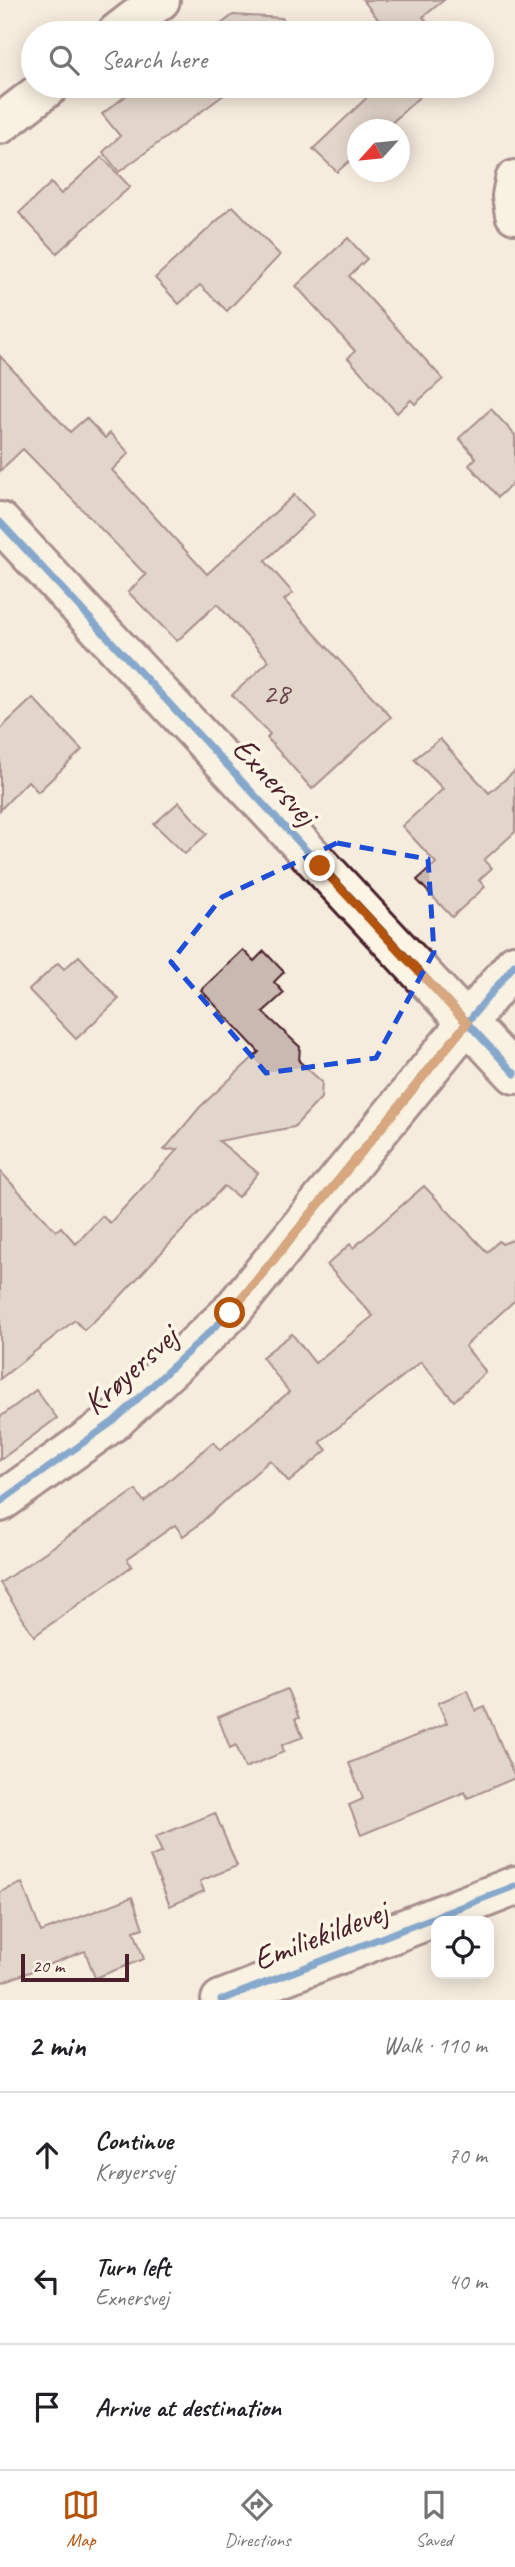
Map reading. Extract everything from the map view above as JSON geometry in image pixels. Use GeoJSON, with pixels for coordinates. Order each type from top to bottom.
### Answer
{"type":"FeatureCollection","features":[{"type":"Feature","properties":{"kind":"street"},"geometry":{"type":"LineString","coordinates":[[133,21],[160,0]]}},
{"type":"Feature","properties":{"kind":"street"},"geometry":{"type":"LineString","coordinates":[[0,124],[34,98]]}},
{"type":"Feature","properties":{"kind":"street"},"geometry":{"type":"LineString","coordinates":[[515,180],[512,196],[515,214]]}},
{"type":"Feature","properties":{"kind":"street","name":"Exnersvej"},"geometry":{"type":"LineString","coordinates":[[0,522],[515,1074]]}},
{"type":"Feature","properties":{"kind":"street","name":"Krøyersvej"},"geometry":{"type":"LineString","coordinates":[[0,1502],[114,1421],[230,1313],[515,964]]}},
{"type":"Feature","properties":{"kind":"street","name":"Emiliekildevej"},"geometry":{"type":"LineString","coordinates":[[221,2000],[515,1886]]}},
{"type":"Feature","properties":{"kind":"highlighted area"},"geometry":{"type":"Polygon","coordinates":[[[337,843],[428,859],[434,952],[376,1058],[266,1073],[171,962],[222,897],[337,843]]]}},
{"type":"Feature","properties":{"kind":"building"},"geometry":{"type":"Polygon","coordinates":[[[363,0],[444,0],[423,17],[426,21],[380,21],[363,0]]]}},
{"type":"Feature","properties":{"kind":"building"},"geometry":{"type":"Polygon","coordinates":[[[233,15],[282,18],[284,21],[225,21],[233,15]]]}},
{"type":"Feature","properties":{"kind":"building"},"geometry":{"type":"Polygon","coordinates":[[[123,98],[220,98],[119,172],[103,152],[120,136],[102,114],[123,98]]]}},
{"type":"Feature","properties":{"kind":"building"},"geometry":{"type":"Polygon","coordinates":[[[366,98],[418,98],[396,119],[347,119],[347,163],[337,172],[313,149],[366,98]]]}},
{"type":"Feature","properties":{"kind":"building"},"geometry":{"type":"Polygon","coordinates":[[[102,157],[130,187],[57,253],[19,213],[51,183],[61,194],[102,157]]]}},
{"type":"Feature","properties":{"kind":"building"},"geometry":{"type":"Polygon","coordinates":[[[233,206],[280,255],[227,311],[200,285],[179,304],[155,278],[233,206]]]}},
{"type":"Feature","properties":{"kind":"building"},"geometry":{"type":"Polygon","coordinates":[[[348,238],[367,259],[349,276],[443,379],[415,404],[411,400],[397,413],[348,358],[355,351],[296,286],[348,238]]]}},
{"type":"Feature","properties":{"kind":"building"},"geometry":{"type":"Polygon","coordinates":[[[0,356],[70,432],[86,418],[105,438],[110,433],[129,453],[112,470],[207,574],[294,495],[314,515],[265,561],[293,593],[284,600],[391,717],[312,789],[267,738],[270,734],[232,695],[269,661],[217,604],[177,641],[128,592],[146,575],[23,449],[0,471],[0,356]]]}},
{"type":"Feature","properties":{"kind":"building"},"geometry":{"type":"Polygon","coordinates":[[[491,409],[515,435],[515,481],[498,497],[469,465],[476,458],[459,438],[491,409]]]}},
{"type":"Feature","properties":{"kind":"building"},"geometry":{"type":"Polygon","coordinates":[[[33,698],[82,750],[38,792],[28,781],[0,810],[0,729],[33,698]]]}},
{"type":"Feature","properties":{"kind":"building"},"geometry":{"type":"Polygon","coordinates":[[[440,739],[489,793],[515,771],[515,832],[484,860],[492,868],[479,880],[485,887],[452,917],[417,880],[436,863],[402,826],[443,789],[414,759],[440,739]]]}},
{"type":"Feature","properties":{"kind":"building"},"geometry":{"type":"Polygon","coordinates":[[[179,802],[207,834],[185,854],[154,824],[179,802]]]}},
{"type":"Feature","properties":{"kind":"building"},"geometry":{"type":"Polygon","coordinates":[[[243,950],[254,961],[264,951],[284,972],[274,982],[284,993],[263,1012],[300,1047],[299,1061],[322,1082],[321,1098],[294,1127],[219,1141],[258,1173],[238,1197],[224,1186],[116,1301],[84,1330],[75,1320],[0,1379],[0,1171],[56,1231],[61,1227],[76,1244],[102,1216],[110,1223],[178,1149],[164,1150],[200,1107],[259,1052],[201,990],[243,950]]]}},
{"type":"Feature","properties":{"kind":"building"},"geometry":{"type":"Polygon","coordinates":[[[79,956],[119,999],[76,1039],[29,990],[58,963],[64,969],[79,956]]]}},
{"type":"Feature","properties":{"kind":"building"},"geometry":{"type":"Polygon","coordinates":[[[424,1186],[487,1252],[499,1241],[502,1244],[515,1239],[515,1300],[465,1346],[486,1372],[454,1401],[421,1362],[320,1442],[327,1450],[289,1482],[270,1460],[197,1526],[183,1536],[175,1525],[127,1559],[132,1566],[34,1636],[0,1583],[136,1490],[144,1502],[213,1442],[220,1450],[289,1392],[262,1357],[292,1334],[315,1363],[373,1316],[327,1265],[350,1244],[353,1248],[424,1186]]]}},
{"type":"Feature","properties":{"kind":"building"},"geometry":{"type":"Polygon","coordinates":[[[36,1390],[57,1418],[0,1460],[0,1417],[36,1390]]]}},
{"type":"Feature","properties":{"kind":"building"},"geometry":{"type":"Polygon","coordinates":[[[287,1689],[299,1718],[295,1719],[303,1737],[282,1745],[284,1752],[245,1768],[236,1745],[230,1748],[218,1717],[287,1689]]]}},
{"type":"Feature","properties":{"kind":"building"},"geometry":{"type":"Polygon","coordinates":[[[468,1690],[476,1711],[485,1707],[515,1778],[468,1798],[465,1792],[361,1835],[349,1805],[363,1799],[349,1763],[447,1723],[438,1703],[468,1690]]]}},
{"type":"Feature","properties":{"kind":"building"},"geometry":{"type":"Polygon","coordinates":[[[215,1813],[237,1866],[200,1881],[204,1891],[170,1906],[150,1857],[162,1852],[155,1837],[215,1813]]]}},
{"type":"Feature","properties":{"kind":"building"},"geometry":{"type":"Polygon","coordinates":[[[22,1883],[41,1932],[132,1897],[143,1928],[134,1931],[144,1959],[95,1978],[85,1951],[0,1983],[0,1892],[22,1883]]]}},
{"type":"Feature","properties":{"kind":"cycle path"},"geometry":{"type":"LineString","coordinates":[[0,522],[515,1074]]}},
{"type":"Feature","properties":{"kind":"cycle path"},"geometry":{"type":"LineString","coordinates":[[0,1502],[114,1421],[230,1313],[515,964]]}},
{"type":"Feature","properties":{"kind":"cycle path"},"geometry":{"type":"LineString","coordinates":[[221,2000],[515,1886]]}},
{"type":"Feature","properties":{"kind":"route"},"geometry":{"type":"LineString","coordinates":[[230,1313],[467,1023],[320,866]]}}]}
